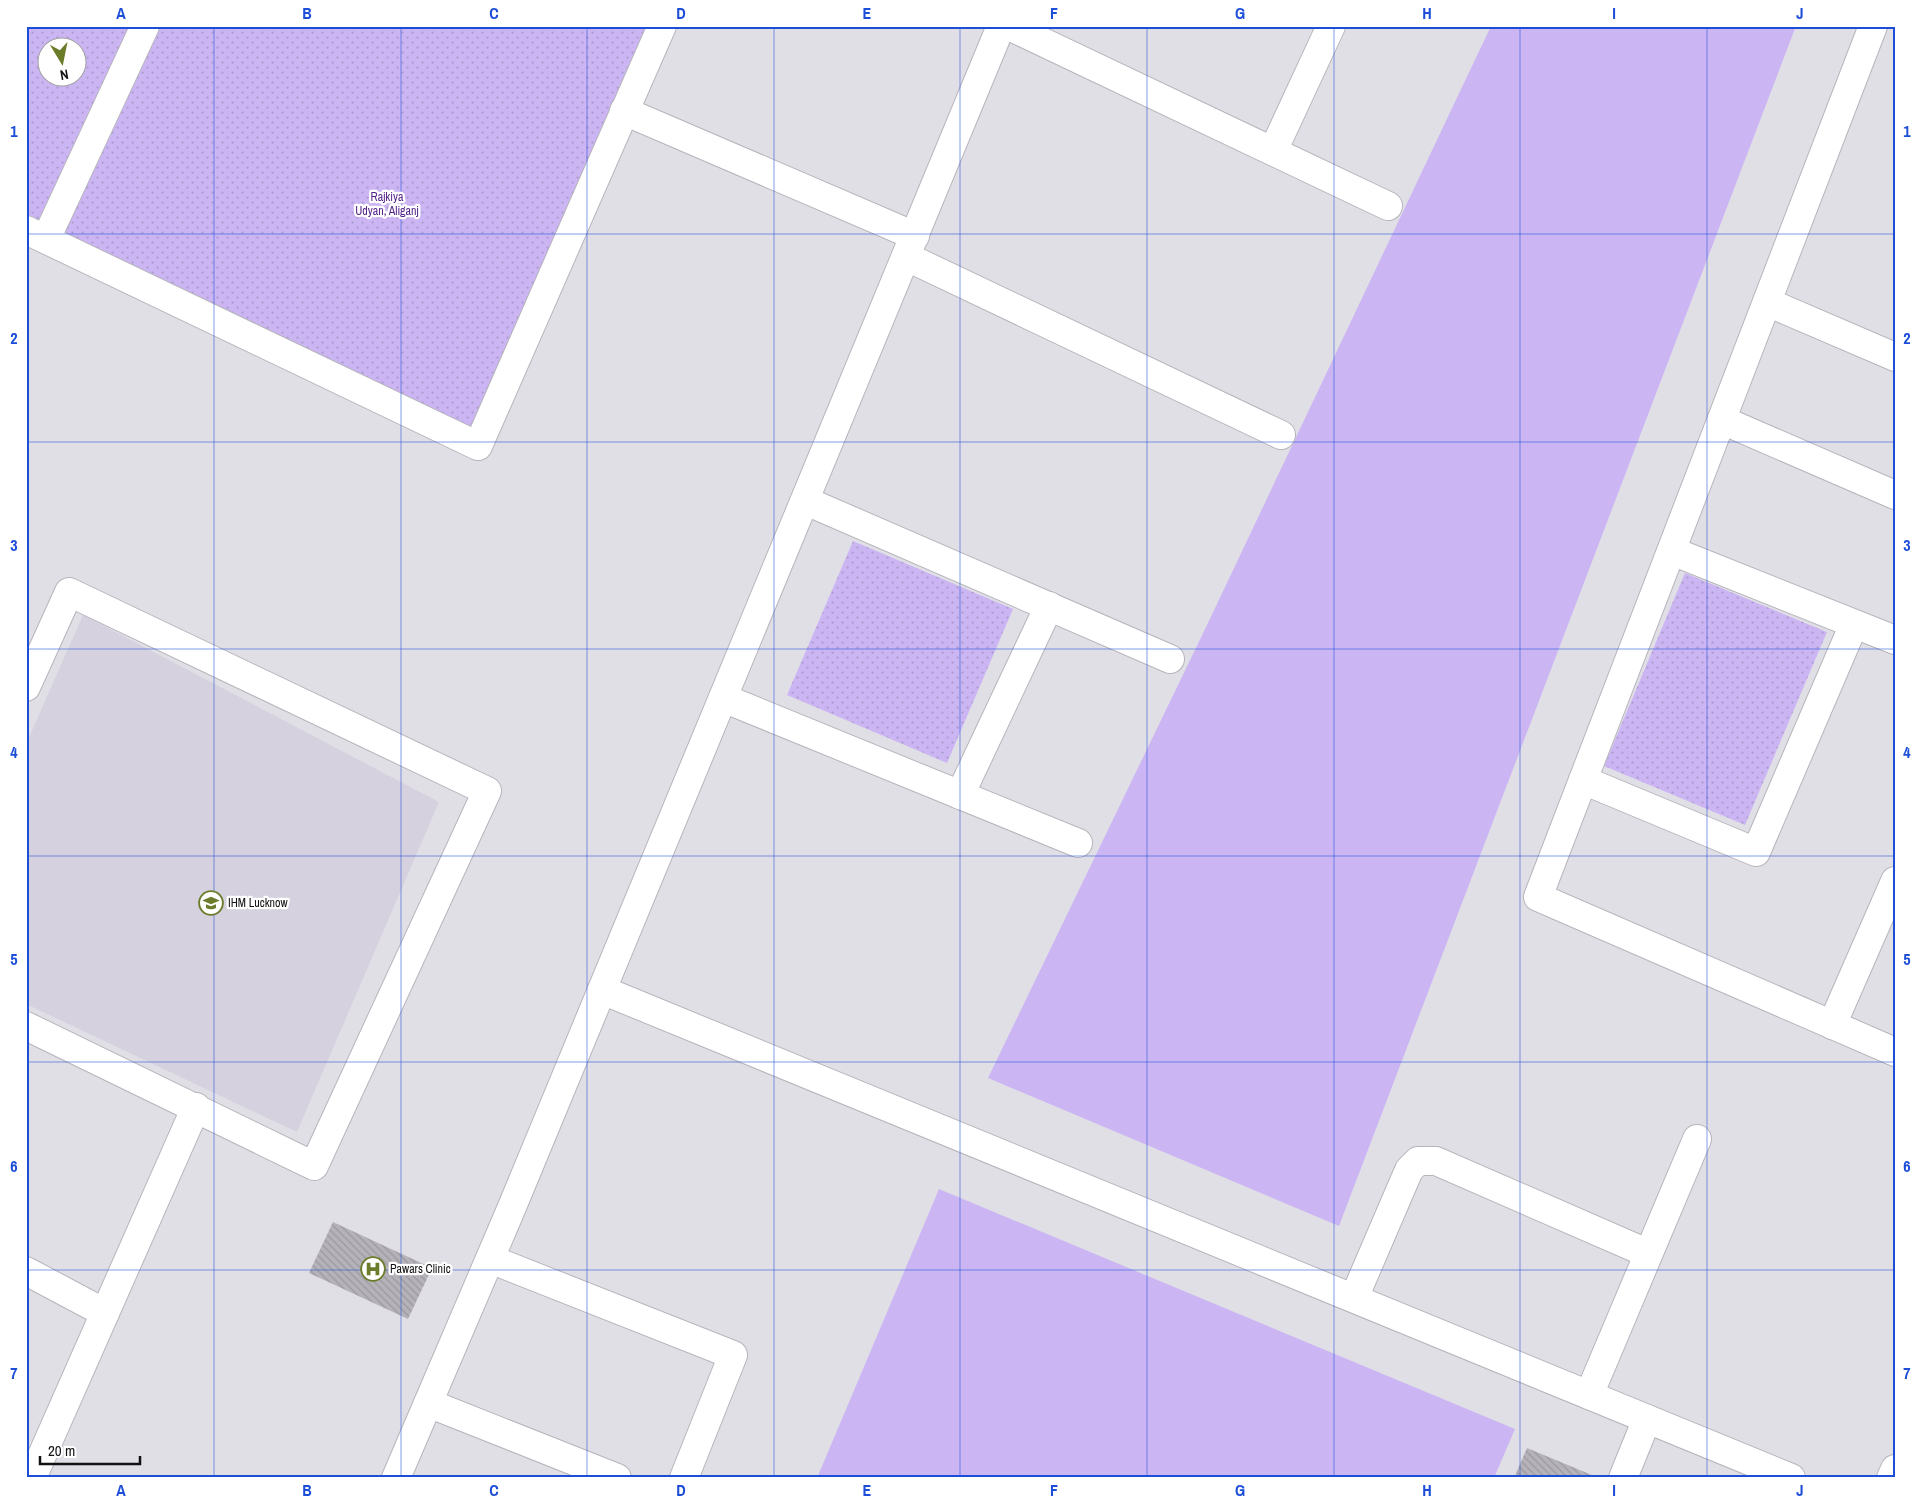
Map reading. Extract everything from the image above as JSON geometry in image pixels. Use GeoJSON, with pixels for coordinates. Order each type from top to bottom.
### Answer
{"type":"FeatureCollection","features":[{"type":"Feature","properties":{"kind":"street"},"geometry":{"type":"LineString","coordinates":[[144,27],[36,234],[478,446],[662,26]]}},
{"type":"Feature","properties":{"kind":"street"},"geometry":{"type":"LineString","coordinates":[[396,1478],[490,1259],[806,501],[1001,26]]}},
{"type":"Feature","properties":{"kind":"street"},"geometry":{"type":"LineString","coordinates":[[1010,26],[1388,206]]}},
{"type":"Feature","properties":{"kind":"street"},"geometry":{"type":"LineString","coordinates":[[1273,151],[1331,26]]}},
{"type":"Feature","properties":{"kind":"street"},"geometry":{"type":"LineString","coordinates":[[1873,26],[1538,897],[1895,1052]]}},
{"type":"Feature","properties":{"kind":"street"},"geometry":{"type":"LineString","coordinates":[[624,111],[911,246],[1281,435]]}},
{"type":"Feature","properties":{"kind":"street"},"geometry":{"type":"LineString","coordinates":[[1767,302],[1895,357]]}},
{"type":"Feature","properties":{"kind":"street"},"geometry":{"type":"LineString","coordinates":[[1722,420],[1895,495]]}},
{"type":"Feature","properties":{"kind":"street"},"geometry":{"type":"LineString","coordinates":[[806,501],[1170,659]]}},
{"type":"Feature","properties":{"kind":"street"},"geometry":{"type":"LineString","coordinates":[[1672,550],[1895,640]]}},
{"type":"Feature","properties":{"kind":"street"},"geometry":{"type":"LineString","coordinates":[[26,687],[69,592],[487,791],[314,1166],[26,1026]]}},
{"type":"Feature","properties":{"kind":"street"},"geometry":{"type":"LineString","coordinates":[[960,795],[1049,606]]}},
{"type":"Feature","properties":{"kind":"street"},"geometry":{"type":"LineString","coordinates":[[1584,780],[1756,852],[1854,624]]}},
{"type":"Feature","properties":{"kind":"street"},"geometry":{"type":"LineString","coordinates":[[723,698],[1078,844]]}},
{"type":"Feature","properties":{"kind":"street"},"geometry":{"type":"LineString","coordinates":[[1832,1025],[1895,881]]}},
{"type":"Feature","properties":{"kind":"street"},"geometry":{"type":"LineString","coordinates":[[602,990],[1791,1478]]}},
{"type":"Feature","properties":{"kind":"street"},"geometry":{"type":"LineString","coordinates":[[32,1478],[196,1107]]}},
{"type":"Feature","properties":{"kind":"street"},"geometry":{"type":"LineString","coordinates":[[1589,1395],[1647,1253],[1697,1139]]}},
{"type":"Feature","properties":{"kind":"street"},"geometry":{"type":"LineString","coordinates":[[1354,1298],[1409,1170],[1418,1160],[1436,1161],[1647,1253]]}},
{"type":"Feature","properties":{"kind":"street"},"geometry":{"type":"LineString","coordinates":[[490,1259],[733,1355],[684,1478]]}},
{"type":"Feature","properties":{"kind":"street"},"geometry":{"type":"LineString","coordinates":[[26,1270],[105,1313]]}},
{"type":"Feature","properties":{"kind":"street"},"geometry":{"type":"LineString","coordinates":[[428,1403],[618,1478]]}},
{"type":"Feature","properties":{"kind":"street"},"geometry":{"type":"LineString","coordinates":[[1623,1478],[1648,1419]]}},
{"type":"Feature","properties":{"kind":"street"},"geometry":{"type":"LineString","coordinates":[[1891,1478],[1895,1469]]}},
{"type":"Feature","properties":{"kind":"shaded area","name":"IHM Lucknow"},"geometry":{"type":"Polygon","coordinates":[[[83,615],[439,802],[297,1132],[26,1004],[26,744],[83,615]]]}},
{"type":"Feature","properties":{"kind":"green space","name":"Rajkiya Udyan, Aliganj"},"geometry":{"type":"Polygon","coordinates":[[[26,26],[662,26],[478,446],[26,230],[26,26]]]}},
{"type":"Feature","properties":{"kind":"green space"},"geometry":{"type":"Polygon","coordinates":[[[1491,26],[1796,26],[1339,1226],[988,1078],[1207,625],[1491,26]]]}},
{"type":"Feature","properties":{"kind":"green space"},"geometry":{"type":"Polygon","coordinates":[[[853,541],[1013,609],[947,763],[787,695],[853,541]]]}},
{"type":"Feature","properties":{"kind":"green space"},"geometry":{"type":"Polygon","coordinates":[[[1685,573],[1827,632],[1745,825],[1604,766],[1685,573]]]}},
{"type":"Feature","properties":{"kind":"green space"},"geometry":{"type":"Polygon","coordinates":[[[939,1189],[1515,1429],[1494,1478],[817,1478],[939,1189]]]}},
{"type":"Feature","properties":{"kind":"building"},"geometry":{"type":"Polygon","coordinates":[[[333,1222],[432,1268],[408,1319],[309,1273],[333,1222]]]}},
{"type":"Feature","properties":{"kind":"building"},"geometry":{"type":"Polygon","coordinates":[[[1527,1448],[1599,1478],[1514,1478],[1527,1448]]]}},
{"type":"Feature","properties":{"kind":"place","name":"IHM Lucknow"},"geometry":{"type":"Point","coordinates":[211,903]}},
{"type":"Feature","properties":{"kind":"place","name":"Pawars Clinic"},"geometry":{"type":"Point","coordinates":[373,1269]}}]}
